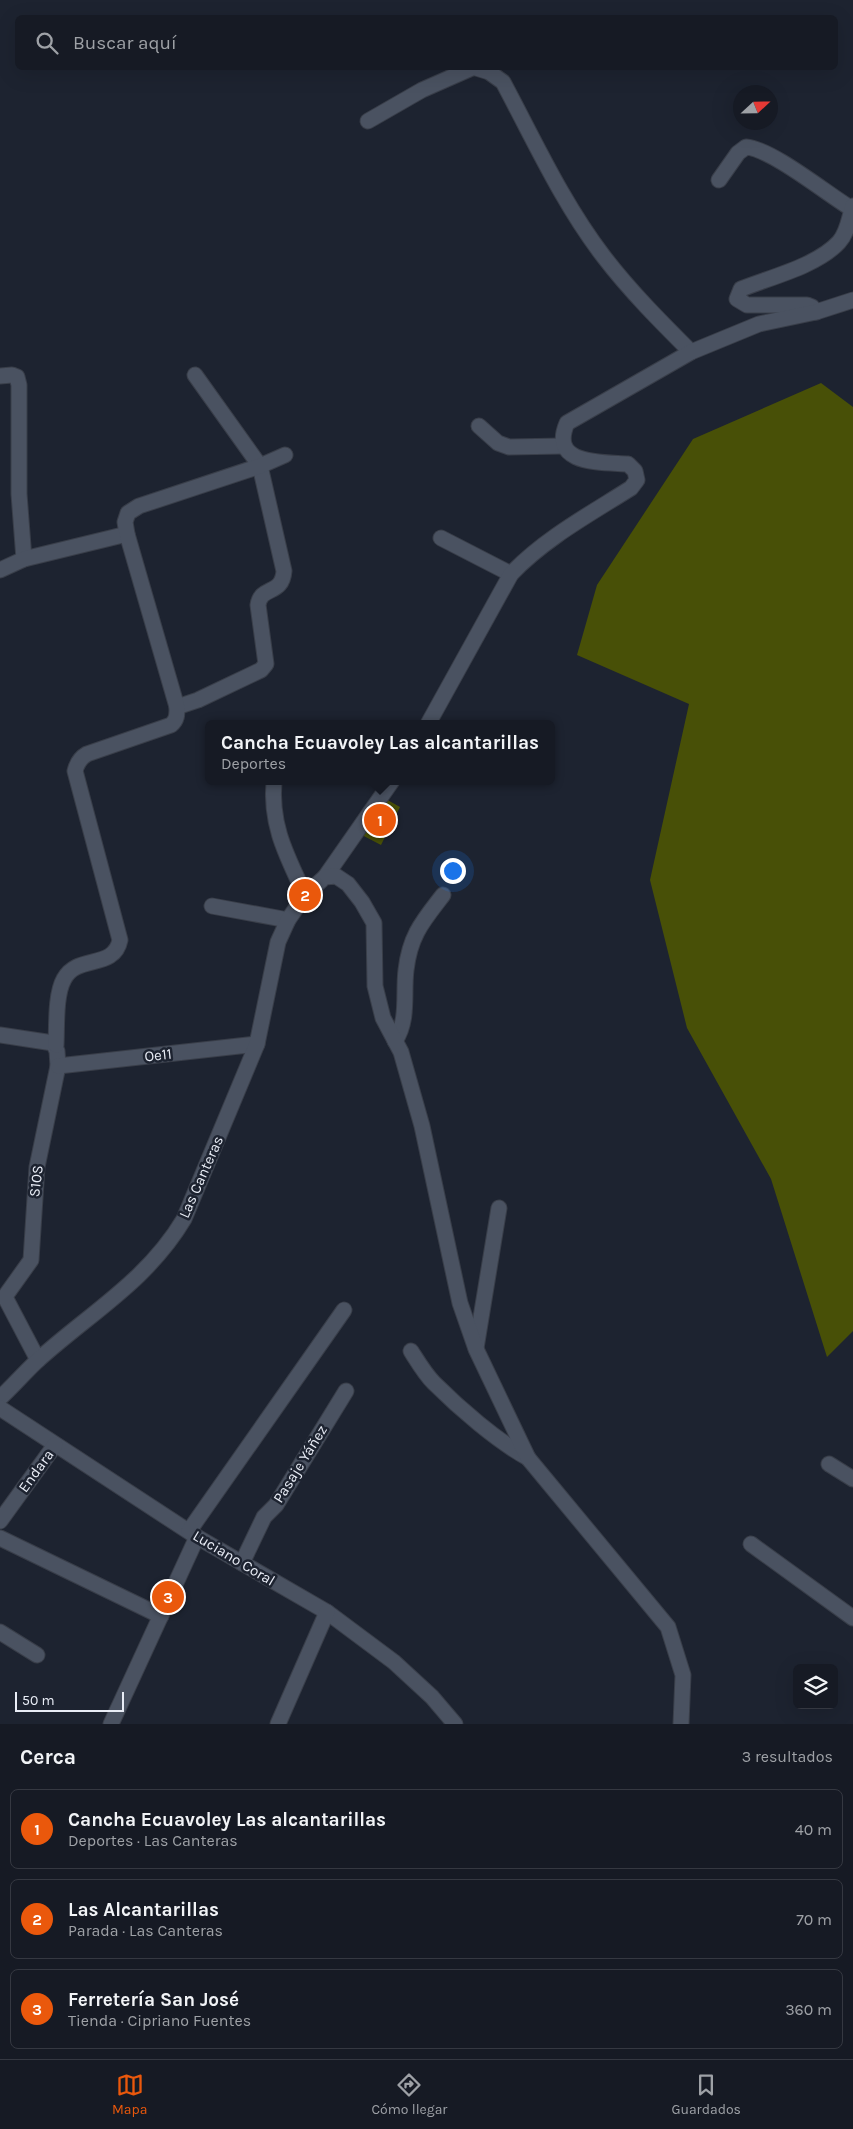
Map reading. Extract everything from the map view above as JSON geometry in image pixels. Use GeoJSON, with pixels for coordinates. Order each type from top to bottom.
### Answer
{"type":"FeatureCollection","features":[{"type":"Feature","properties":{"kind":"street"},"geometry":{"type":"LineString","coordinates":[[368,121],[422,90],[467,70]]}},
{"type":"Feature","properties":{"kind":"street"},"geometry":{"type":"LineString","coordinates":[[482,70],[489,72],[503,82],[568,203],[603,256],[651,311],[691,352]]}},
{"type":"Feature","properties":{"kind":"street"},"geometry":{"type":"LineString","coordinates":[[719,180],[738,153],[746,147],[754,148],[776,159],[853,207],[847,229],[840,241],[827,252],[815,260],[740,289],[737,294],[737,300],[747,305],[806,305],[812,307],[816,312]]}},
{"type":"Feature","properties":{"kind":"street"},"geometry":{"type":"LineString","coordinates":[[430,720],[510,574],[564,531],[630,488],[637,480],[635,471],[628,464],[590,461],[572,456],[563,446],[563,433],[567,423],[691,352],[759,324],[816,312],[853,300]]}},
{"type":"Feature","properties":{"kind":"street"},"geometry":{"type":"LineString","coordinates":[[0,376],[12,375],[17,377],[20,385],[20,494],[24,559]]}},
{"type":"Feature","properties":{"kind":"street"},"geometry":{"type":"LineString","coordinates":[[195,375],[260,466],[284,571],[283,581],[278,588],[264,594],[260,598],[258,605],[266,664],[261,670],[206,696],[177,707],[127,534],[125,522],[128,513],[139,506],[260,466],[285,455]]}},
{"type":"Feature","properties":{"kind":"street"},"geometry":{"type":"LineString","coordinates":[[479,426],[498,443],[509,447],[563,446]]}},
{"type":"Feature","properties":{"kind":"street"},"geometry":{"type":"LineString","coordinates":[[0,570],[24,559],[127,534]]}},
{"type":"Feature","properties":{"kind":"street"},"geometry":{"type":"LineString","coordinates":[[441,538],[510,574]]}},
{"type":"Feature","properties":{"kind":"street","name":"S10S"},"geometry":{"type":"LineString","coordinates":[[38,1360],[6,1299],[6,1295],[31,1260],[37,1167],[58,1066],[56,1046],[60,990],[68,973],[80,965],[100,961],[112,956],[119,946],[120,940],[75,771],[76,766],[79,760],[87,754],[171,725],[176,719],[177,707]]}},
{"type":"Feature","properties":{"kind":"street"},"geometry":{"type":"LineString","coordinates":[[274,785],[273,805],[279,835],[305,895]]}},
{"type":"Feature","properties":{"kind":"street","name":"Las Canteras"},"geometry":{"type":"LineString","coordinates":[[0,1398],[38,1360],[136,1280],[172,1239],[184,1219],[257,1044],[278,942],[288,920],[305,895],[325,877],[389,785]]}},
{"type":"Feature","properties":{"kind":"street"},"geometry":{"type":"LineString","coordinates":[[325,877],[336,876],[348,884],[362,902],[374,923],[375,986],[383,1018],[401,1052],[422,1126],[460,1303],[476,1349],[528,1458],[668,1627],[683,1675],[682,1724]]}},
{"type":"Feature","properties":{"kind":"street"},"geometry":{"type":"LineString","coordinates":[[395,1041],[401,1032],[405,1003],[406,971],[410,949],[417,928],[443,895]]}},
{"type":"Feature","properties":{"kind":"street"},"geometry":{"type":"LineString","coordinates":[[212,906],[288,920]]}},
{"type":"Feature","properties":{"kind":"street"},"geometry":{"type":"LineString","coordinates":[[0,1035],[53,1042],[56,1046]]}},
{"type":"Feature","properties":{"kind":"street","name":"Oe11"},"geometry":{"type":"LineString","coordinates":[[58,1066],[257,1044]]}},
{"type":"Feature","properties":{"kind":"street"},"geometry":{"type":"LineString","coordinates":[[476,1349],[499,1208]]}},
{"type":"Feature","properties":{"kind":"street"},"geometry":{"type":"LineString","coordinates":[[111,1724],[161,1616],[193,1534],[344,1310]]}},
{"type":"Feature","properties":{"kind":"street"},"geometry":{"type":"LineString","coordinates":[[411,1352],[433,1382],[455,1402],[508,1446],[528,1458]]}},
{"type":"Feature","properties":{"kind":"street","name":"Pasaje Yáñez"},"geometry":{"type":"LineString","coordinates":[[242,1563],[264,1517],[276,1505],[346,1391]]}},
{"type":"Feature","properties":{"kind":"street","name":"Luciano Coral"},"geometry":{"type":"LineString","coordinates":[[0,1408],[193,1534],[327,1612],[394,1662],[432,1697],[455,1724]]}},
{"type":"Feature","properties":{"kind":"street","name":"Endara"},"geometry":{"type":"LineString","coordinates":[[0,1521],[55,1445]]}},
{"type":"Feature","properties":{"kind":"street"},"geometry":{"type":"LineString","coordinates":[[829,1464],[853,1479]]}},
{"type":"Feature","properties":{"kind":"street"},"geometry":{"type":"LineString","coordinates":[[0,1538],[161,1616]]}},
{"type":"Feature","properties":{"kind":"street"},"geometry":{"type":"LineString","coordinates":[[751,1544],[853,1618]]}},
{"type":"Feature","properties":{"kind":"street"},"geometry":{"type":"LineString","coordinates":[[278,1724],[327,1612]]}},
{"type":"Feature","properties":{"kind":"street"},"geometry":{"type":"LineString","coordinates":[[0,1632],[38,1655]]}},
{"type":"Feature","properties":{"kind":"green space"},"geometry":{"type":"Polygon","coordinates":[[[821,383],[853,407],[853,1331],[827,1357],[771,1179],[687,1028],[650,880],[689,704],[577,655],[597,585],[693,439],[821,383]]]}},
{"type":"Feature","properties":{"kind":"green space"},"geometry":{"type":"Polygon","coordinates":[[[382,797],[400,807],[381,845],[360,834],[382,797]]]}},
{"type":"Feature","properties":{"kind":"place","name":"Cancha Ecuavoley Las alcantarillas"},"geometry":{"type":"Point","coordinates":[380,820]}},
{"type":"Feature","properties":{"kind":"place","name":"Las Alcantarillas"},"geometry":{"type":"Point","coordinates":[305,895]}},
{"type":"Feature","properties":{"kind":"place","name":"Ferretería San José"},"geometry":{"type":"Point","coordinates":[168,1597]}}]}
